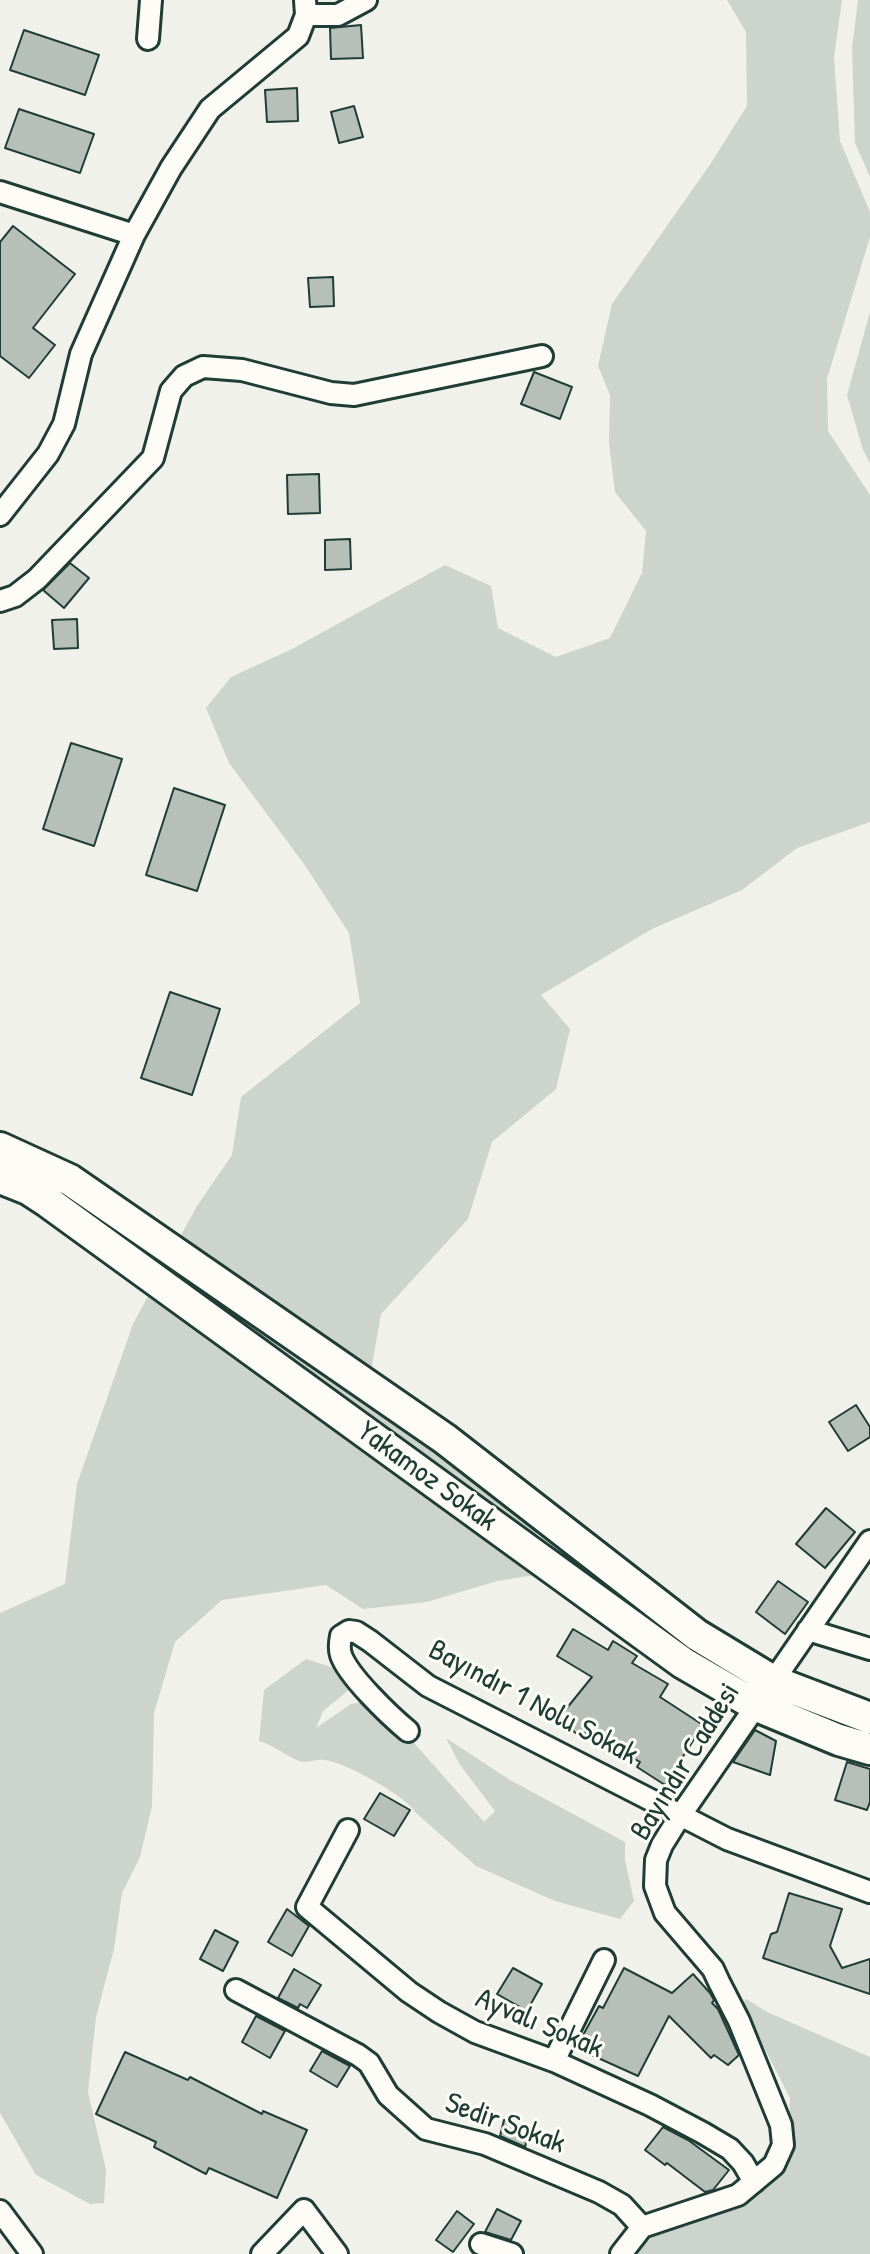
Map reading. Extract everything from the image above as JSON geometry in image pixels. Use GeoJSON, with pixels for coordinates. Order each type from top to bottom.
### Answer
{"type":"FeatureCollection","features":[{"type":"Feature","properties":{"kind":"main road","name":"Yakamoz Sokak"},"geometry":{"type":"LineString","coordinates":[[0,1148],[70,1180],[445,1439],[697,1635],[773,1681],[870,1718]]}},
{"type":"Feature","properties":{"kind":"main road","name":"Yakamoz Sokak"},"geometry":{"type":"LineString","coordinates":[[0,1178],[28,1189],[48,1202],[683,1663],[757,1706],[839,1740],[870,1749]]}},
{"type":"Feature","properties":{"kind":"street"},"geometry":{"type":"LineString","coordinates":[[148,39],[151,0]]}},
{"type":"Feature","properties":{"kind":"street"},"geometry":{"type":"LineString","coordinates":[[0,515],[48,454],[64,424],[81,354],[134,235],[210,109],[298,36],[306,8],[338,15],[366,0]]}},
{"type":"Feature","properties":{"kind":"street"},"geometry":{"type":"LineString","coordinates":[[0,192],[134,235]]}},
{"type":"Feature","properties":{"kind":"street"},"geometry":{"type":"LineString","coordinates":[[0,601],[15,596],[37,579],[153,458],[171,391],[184,376],[203,367],[242,370],[331,393],[354,395],[542,356]]}},
{"type":"Feature","properties":{"kind":"street","name":"Bayındır Caddesi"},"geometry":{"type":"LineString","coordinates":[[642,2227],[738,2195],[774,2165],[783,2145],[781,2125],[739,2021],[713,1969],[665,1913],[655,1886],[656,1860],[680,1816],[870,1541]]}},
{"type":"Feature","properties":{"kind":"street"},"geometry":{"type":"LineString","coordinates":[[808,1630],[870,1649]]}},
{"type":"Feature","properties":{"kind":"street","name":"Bayındır 1 Nolu Sokak"},"geometry":{"type":"LineString","coordinates":[[408,1731],[364,1688],[341,1655],[341,1636],[349,1631],[356,1632],[428,1686],[680,1816]]}},
{"type":"Feature","properties":{"kind":"street"},"geometry":{"type":"LineString","coordinates":[[680,1816],[788,1864],[870,1892]]}},
{"type":"Feature","properties":{"kind":"street","name":"Ayvalı Sokak"},"geometry":{"type":"LineString","coordinates":[[348,1830],[307,1907],[409,1992],[439,2012],[475,2032],[554,2061],[650,2105],[730,2149],[754,2182]]}},
{"type":"Feature","properties":{"kind":"street"},"geometry":{"type":"LineString","coordinates":[[554,2061],[604,1960]]}},
{"type":"Feature","properties":{"kind":"street","name":"Sedir Sokak"},"geometry":{"type":"LineString","coordinates":[[236,1990],[369,2063],[388,2095],[426,2129],[485,2144],[599,2192],[622,2205],[642,2227]]}},
{"type":"Feature","properties":{"kind":"street"},"geometry":{"type":"LineString","coordinates":[[262,2254],[304,2210],[337,2254]]}},
{"type":"Feature","properties":{"kind":"street"},"geometry":{"type":"LineString","coordinates":[[0,2211],[32,2254]]}},
{"type":"Feature","properties":{"kind":"street"},"geometry":{"type":"LineString","coordinates":[[621,2254],[642,2227]]}},
{"type":"Feature","properties":{"kind":"street"},"geometry":{"type":"LineString","coordinates":[[481,2244],[512,2254]]}},
{"type":"Feature","properties":{"kind":"shaded area"},"geometry":{"type":"Polygon","coordinates":[[[727,0],[842,0],[834,57],[840,141],[870,212],[870,237],[827,379],[828,431],[870,495],[870,822],[797,848],[742,890],[652,929],[541,995],[570,1029],[556,1089],[492,1142],[468,1219],[381,1314],[369,1382],[531,1522],[554,1572],[497,1581],[427,1602],[363,1609],[326,1585],[222,1600],[175,1642],[154,1713],[152,1806],[140,1857],[122,1893],[114,1949],[96,2017],[88,2092],[106,2170],[104,2203],[90,2204],[36,2175],[0,2113],[0,1613],[65,1584],[77,1484],[133,1324],[197,1206],[232,1155],[241,1097],[360,1003],[349,933],[304,864],[229,763],[206,708],[231,677],[292,649],[445,565],[491,586],[498,628],[556,657],[610,638],[642,573],[646,531],[615,492],[609,442],[610,395],[598,366],[612,304],[709,166],[747,106],[746,32],[727,0]]]}},
{"type":"Feature","properties":{"kind":"shaded area"},"geometry":{"type":"Polygon","coordinates":[[[858,0],[870,0],[870,177],[855,143],[852,48],[858,0]]]}},
{"type":"Feature","properties":{"kind":"shaded area"},"geometry":{"type":"Polygon","coordinates":[[[870,312],[870,463],[863,450],[847,395],[870,312]]]}},
{"type":"Feature","properties":{"kind":"shaded area"},"geometry":{"type":"Polygon","coordinates":[[[306,1659],[340,1670],[356,1684],[323,1711],[316,1728],[351,1704],[376,1700],[484,1822],[495,1811],[460,1765],[446,1738],[510,1780],[625,1842],[625,1860],[634,1901],[620,1919],[555,1901],[476,1866],[411,1806],[374,1781],[333,1762],[299,1761],[259,1741],[264,1690],[306,1659]]]}},
{"type":"Feature","properties":{"kind":"shaded area"},"geometry":{"type":"Polygon","coordinates":[[[746,1999],[767,2012],[870,2057],[870,2254],[631,2254],[644,2234],[780,2164],[788,2141],[790,2098],[742,2004],[746,1999]]]}},
{"type":"Feature","properties":{"kind":"building"},"geometry":{"type":"Polygon","coordinates":[[[361,25],[363,58],[331,59],[330,28],[361,25]]]}},
{"type":"Feature","properties":{"kind":"building"},"geometry":{"type":"Polygon","coordinates":[[[24,30],[99,55],[85,95],[10,70],[24,30]]]}},
{"type":"Feature","properties":{"kind":"building"},"geometry":{"type":"Polygon","coordinates":[[[297,88],[298,121],[267,122],[265,90],[297,88]]]}},
{"type":"Feature","properties":{"kind":"building"},"geometry":{"type":"Polygon","coordinates":[[[354,106],[363,137],[339,143],[331,112],[354,106]]]}},
{"type":"Feature","properties":{"kind":"building"},"geometry":{"type":"Polygon","coordinates":[[[19,109],[94,134],[80,173],[5,148],[19,109]]]}},
{"type":"Feature","properties":{"kind":"building"},"geometry":{"type":"Polygon","coordinates":[[[13,226],[75,274],[33,328],[55,345],[29,378],[0,356],[0,242],[13,226]]]}},
{"type":"Feature","properties":{"kind":"building"},"geometry":{"type":"Polygon","coordinates":[[[333,277],[334,306],[310,307],[308,278],[333,277]]]}},
{"type":"Feature","properties":{"kind":"building"},"geometry":{"type":"Polygon","coordinates":[[[534,372],[572,387],[560,419],[521,404],[534,372]]]}},
{"type":"Feature","properties":{"kind":"building"},"geometry":{"type":"Polygon","coordinates":[[[319,474],[320,513],[288,514],[287,475],[319,474]]]}},
{"type":"Feature","properties":{"kind":"building"},"geometry":{"type":"Polygon","coordinates":[[[350,539],[351,569],[325,570],[325,540],[350,539]]]}},
{"type":"Feature","properties":{"kind":"building"},"geometry":{"type":"Polygon","coordinates":[[[70,563],[89,578],[64,608],[43,590],[70,563]]]}},
{"type":"Feature","properties":{"kind":"building"},"geometry":{"type":"Polygon","coordinates":[[[77,619],[78,648],[54,649],[52,620],[77,619]]]}},
{"type":"Feature","properties":{"kind":"building"},"geometry":{"type":"Polygon","coordinates":[[[71,743],[122,759],[94,846],[43,829],[71,743]]]}},
{"type":"Feature","properties":{"kind":"building"},"geometry":{"type":"Polygon","coordinates":[[[174,788],[225,805],[197,891],[146,875],[174,788]]]}},
{"type":"Feature","properties":{"kind":"building"},"geometry":{"type":"Polygon","coordinates":[[[170,992],[220,1009],[192,1095],[141,1078],[170,992]]]}},
{"type":"Feature","properties":{"kind":"building"},"geometry":{"type":"Polygon","coordinates":[[[856,1405],[870,1427],[870,1437],[848,1451],[829,1422],[856,1405]]]}},
{"type":"Feature","properties":{"kind":"building"},"geometry":{"type":"Polygon","coordinates":[[[826,1508],[855,1532],[825,1568],[796,1544],[826,1508]]]}},
{"type":"Feature","properties":{"kind":"building"},"geometry":{"type":"Polygon","coordinates":[[[778,1581],[808,1602],[785,1634],[756,1612],[778,1581]]]}},
{"type":"Feature","properties":{"kind":"building"},"geometry":{"type":"Polygon","coordinates":[[[573,1629],[608,1650],[613,1641],[637,1656],[632,1663],[668,1684],[660,1697],[703,1725],[665,1785],[637,1767],[640,1762],[586,1731],[582,1738],[558,1719],[592,1677],[557,1656],[573,1629]]]}},
{"type":"Feature","properties":{"kind":"building"},"geometry":{"type":"Polygon","coordinates":[[[755,1730],[776,1741],[770,1775],[733,1762],[755,1730]]]}},
{"type":"Feature","properties":{"kind":"building"},"geometry":{"type":"Polygon","coordinates":[[[847,1762],[870,1769],[870,1802],[867,1810],[835,1800],[847,1762]]]}},
{"type":"Feature","properties":{"kind":"building"},"geometry":{"type":"Polygon","coordinates":[[[380,1793],[410,1810],[394,1836],[364,1819],[380,1793]]]}},
{"type":"Feature","properties":{"kind":"building"},"geometry":{"type":"Polygon","coordinates":[[[789,1893],[842,1909],[830,1946],[842,1968],[870,1959],[870,1994],[763,1958],[771,1934],[777,1932],[789,1893]]]}},
{"type":"Feature","properties":{"kind":"building"},"geometry":{"type":"Polygon","coordinates":[[[287,1909],[309,1926],[292,1956],[268,1942],[287,1909]]]}},
{"type":"Feature","properties":{"kind":"building"},"geometry":{"type":"Polygon","coordinates":[[[215,1930],[238,1942],[223,1971],[200,1959],[215,1930]]]}},
{"type":"Feature","properties":{"kind":"building"},"geometry":{"type":"Polygon","coordinates":[[[513,1968],[542,1984],[527,2011],[497,1994],[513,1968]]]}},
{"type":"Feature","properties":{"kind":"building"},"geometry":{"type":"Polygon","coordinates":[[[624,1968],[672,1993],[693,1974],[714,2000],[712,2003],[718,2009],[739,2055],[728,2065],[714,2055],[711,2058],[669,2016],[638,2076],[576,2048],[599,2006],[603,2008],[624,1968]]]}},
{"type":"Feature","properties":{"kind":"building"},"geometry":{"type":"Polygon","coordinates":[[[294,1969],[321,1985],[307,2008],[300,2004],[298,2008],[278,1998],[294,1969]]]}},
{"type":"Feature","properties":{"kind":"building"},"geometry":{"type":"Polygon","coordinates":[[[256,2016],[285,2031],[270,2058],[242,2042],[256,2016]]]}},
{"type":"Feature","properties":{"kind":"building"},"geometry":{"type":"Polygon","coordinates":[[[322,2051],[350,2066],[337,2087],[310,2071],[322,2051]]]}},
{"type":"Feature","properties":{"kind":"building"},"geometry":{"type":"Polygon","coordinates":[[[125,2052],[188,2080],[190,2077],[262,2114],[263,2111],[307,2130],[277,2198],[209,2168],[206,2174],[154,2147],[156,2142],[96,2114],[125,2052]]]}},
{"type":"Feature","properties":{"kind":"building"},"geometry":{"type":"Polygon","coordinates":[[[504,2120],[530,2128],[525,2147],[500,2136],[504,2120]]]}},
{"type":"Feature","properties":{"kind":"building"},"geometry":{"type":"Polygon","coordinates":[[[663,2127],[688,2140],[729,2170],[713,2190],[705,2192],[645,2150],[663,2127]]]}},
{"type":"Feature","properties":{"kind":"building"},"geometry":{"type":"Polygon","coordinates":[[[497,2209],[521,2221],[511,2240],[485,2232],[497,2209]]]}},
{"type":"Feature","properties":{"kind":"building"},"geometry":{"type":"Polygon","coordinates":[[[457,2211],[474,2224],[453,2252],[436,2240],[457,2211]]]}}]}
